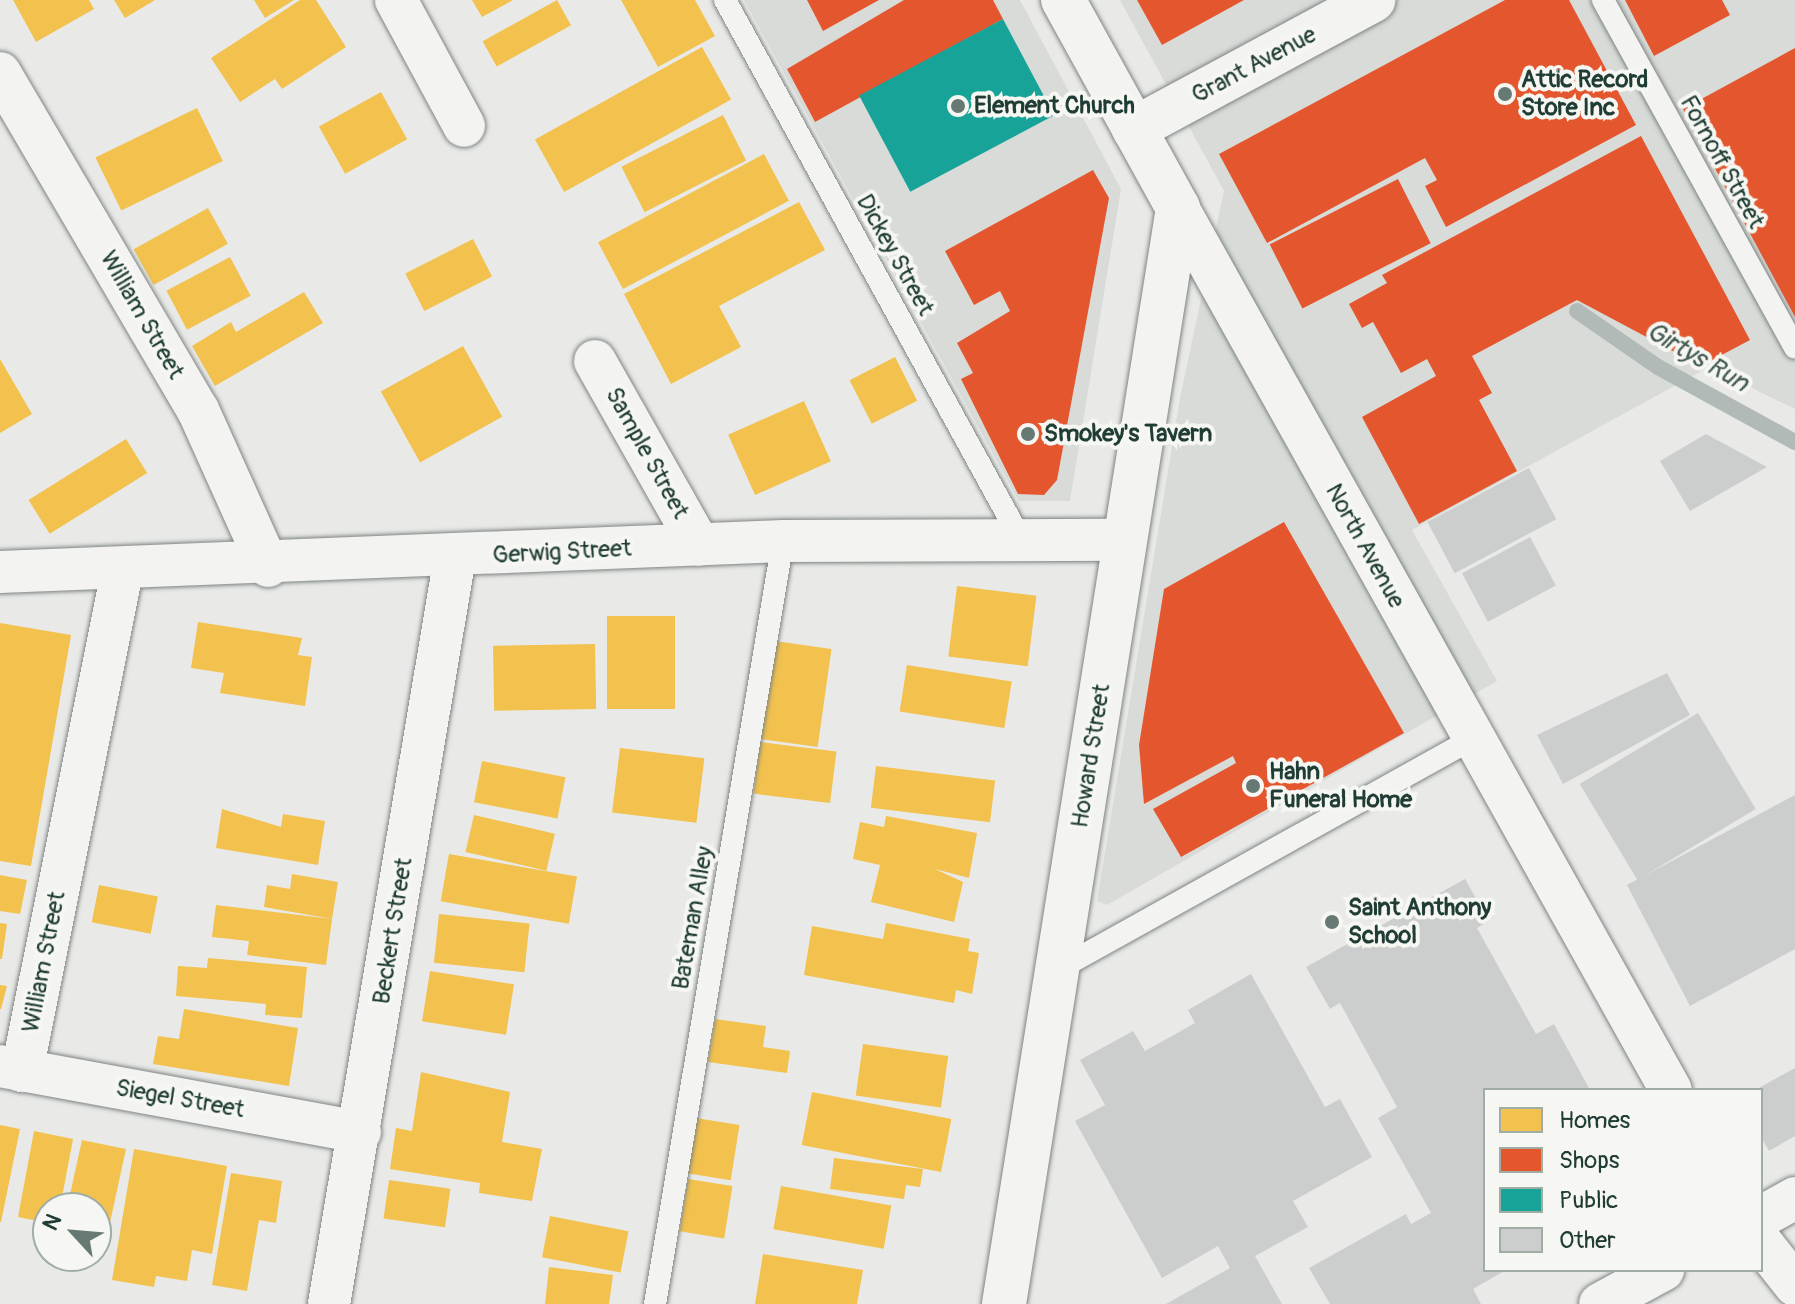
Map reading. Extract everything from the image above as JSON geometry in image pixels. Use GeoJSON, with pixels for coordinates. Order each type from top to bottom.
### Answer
{"type":"FeatureCollection","features":[{"type":"Feature","properties":{"kind":"street"},"geometry":{"type":"LineString","coordinates":[[396,0],[464,126]]}},
{"type":"Feature","properties":{"kind":"street","name":"North Avenue"},"geometry":{"type":"LineString","coordinates":[[1063,0],[1670,1088]]}},
{"type":"Feature","properties":{"kind":"street","name":"Grant Avenue"},"geometry":{"type":"LineString","coordinates":[[1134,129],[1374,0]]}},
{"type":"Feature","properties":{"kind":"street","name":"William Street"},"geometry":{"type":"LineString","coordinates":[[0,73],[198,410],[268,566]]}},
{"type":"Feature","properties":{"kind":"street","name":"Howard Street"},"geometry":{"type":"LineString","coordinates":[[1004,1304],[1178,208]]}},
{"type":"Feature","properties":{"kind":"street","name":"Sample Street"},"geometry":{"type":"LineString","coordinates":[[595,361],[699,545]]}},
{"type":"Feature","properties":{"kind":"street","name":"Gerwig Street"},"geometry":{"type":"LineString","coordinates":[[0,572],[122,572],[783,541],[1019,536],[1125,540]]}},
{"type":"Feature","properties":{"kind":"street","name":"Beckert Street"},"geometry":{"type":"LineString","coordinates":[[329,1304],[455,557]]}},
{"type":"Feature","properties":{"kind":"street","name":"William Street"},"geometry":{"type":"LineString","coordinates":[[11,1068],[122,572]]}},
{"type":"Feature","properties":{"kind":"street","name":"Siegel Street"},"geometry":{"type":"LineString","coordinates":[[11,1068],[360,1132]]}},
{"type":"Feature","properties":{"kind":"street"},"geometry":{"type":"LineString","coordinates":[[1763,1216],[1795,1198]]}},
{"type":"Feature","properties":{"kind":"street"},"geometry":{"type":"LineString","coordinates":[[1763,1245],[1795,1285]]}},
{"type":"Feature","properties":{"kind":"street"},"geometry":{"type":"LineString","coordinates":[[1600,1304],[1659,1272]]}},
{"type":"Feature","properties":{"kind":"lane","name":"Dickey Street"},"geometry":{"type":"LineString","coordinates":[[725,0],[1019,536]]}},
{"type":"Feature","properties":{"kind":"lane","name":"Fornoff Street"},"geometry":{"type":"LineString","coordinates":[[1603,0],[1795,348]]}},
{"type":"Feature","properties":{"kind":"lane","name":"Bateman Alley"},"geometry":{"type":"LineString","coordinates":[[655,1304],[783,541]]}},
{"type":"Feature","properties":{"kind":"lane"},"geometry":{"type":"LineString","coordinates":[[1057,970],[1474,738]]}},
{"type":"Feature","properties":{"kind":"shaded area"},"geometry":{"type":"Polygon","coordinates":[[[744,0],[1020,0],[1121,189],[1070,501],[1019,501],[744,0]]]}},
{"type":"Feature","properties":{"kind":"shaded area"},"geometry":{"type":"Polygon","coordinates":[[[1120,0],[1795,0],[1795,409],[1709,367],[1412,530],[1497,681],[1107,905],[1097,901],[1180,398],[1224,191],[1120,0]]]}},
{"type":"Feature","properties":{"kind":"building: Homes"},"geometry":{"type":"Polygon","coordinates":[[[13,0],[89,0],[94,9],[36,42],[13,0]]]}},
{"type":"Feature","properties":{"kind":"building: Homes"},"geometry":{"type":"Polygon","coordinates":[[[114,0],[155,0],[125,18],[114,0]]]}},
{"type":"Feature","properties":{"kind":"building: Homes"},"geometry":{"type":"Polygon","coordinates":[[[254,0],[294,0],[265,18],[254,0]]]}},
{"type":"Feature","properties":{"kind":"building: Homes"},"geometry":{"type":"Polygon","coordinates":[[[300,0],[316,0],[346,47],[282,89],[275,79],[240,102],[211,58],[300,0]]]}},
{"type":"Feature","properties":{"kind":"building: Homes"},"geometry":{"type":"Polygon","coordinates":[[[472,0],[513,0],[482,17],[472,0]]]}},
{"type":"Feature","properties":{"kind":"building: Homes"},"geometry":{"type":"Polygon","coordinates":[[[557,0],[571,25],[497,67],[483,41],[557,0]]]}},
{"type":"Feature","properties":{"kind":"building: Homes"},"geometry":{"type":"Polygon","coordinates":[[[621,0],[695,0],[715,36],[658,67],[621,0]]]}},
{"type":"Feature","properties":{"kind":"building: Homes"},"geometry":{"type":"Polygon","coordinates":[[[702,47],[731,99],[564,192],[535,140],[702,47]]]}},
{"type":"Feature","properties":{"kind":"building: Homes"},"geometry":{"type":"Polygon","coordinates":[[[381,92],[407,139],[345,174],[319,126],[381,92]]]}},
{"type":"Feature","properties":{"kind":"building: Homes"},"geometry":{"type":"Polygon","coordinates":[[[197,108],[223,161],[121,211],[95,158],[197,108]]]}},
{"type":"Feature","properties":{"kind":"building: Homes"},"geometry":{"type":"Polygon","coordinates":[[[723,115],[746,160],[645,212],[621,167],[723,115]]]}},
{"type":"Feature","properties":{"kind":"building: Homes"},"geometry":{"type":"Polygon","coordinates":[[[764,154],[789,201],[623,289],[598,242],[764,154]]]}},
{"type":"Feature","properties":{"kind":"building: Homes"},"geometry":{"type":"Polygon","coordinates":[[[799,202],[825,250],[719,306],[741,347],[671,384],[624,294],[799,202]]]}},
{"type":"Feature","properties":{"kind":"building: Homes"},"geometry":{"type":"Polygon","coordinates":[[[208,208],[228,244],[154,285],[134,249],[208,208]]]}},
{"type":"Feature","properties":{"kind":"building: Homes"},"geometry":{"type":"Polygon","coordinates":[[[473,239],[492,276],[424,311],[405,274],[473,239]]]}},
{"type":"Feature","properties":{"kind":"building: Homes"},"geometry":{"type":"Polygon","coordinates":[[[230,257],[251,296],[187,330],[166,291],[230,257]]]}},
{"type":"Feature","properties":{"kind":"building: Homes"},"geometry":{"type":"Polygon","coordinates":[[[304,292],[323,323],[215,386],[192,346],[231,322],[236,332],[304,292]]]}},
{"type":"Feature","properties":{"kind":"building: Homes"},"geometry":{"type":"Polygon","coordinates":[[[463,346],[502,417],[420,462],[381,392],[463,346]]]}},
{"type":"Feature","properties":{"kind":"building: Homes"},"geometry":{"type":"Polygon","coordinates":[[[895,357],[917,401],[872,424],[850,380],[895,357]]]}},
{"type":"Feature","properties":{"kind":"building: Homes"},"geometry":{"type":"Polygon","coordinates":[[[0,359],[32,414],[0,433],[0,359]]]}},
{"type":"Feature","properties":{"kind":"building: Homes"},"geometry":{"type":"Polygon","coordinates":[[[804,401],[831,461],[755,495],[728,435],[804,401]]]}},
{"type":"Feature","properties":{"kind":"building: Homes"},"geometry":{"type":"Polygon","coordinates":[[[126,439],[147,473],[50,534],[28,500],[126,439]]]}},
{"type":"Feature","properties":{"kind":"building: Homes"},"geometry":{"type":"Polygon","coordinates":[[[957,586],[1036,596],[1028,666],[948,656],[957,586]]]}},
{"type":"Feature","properties":{"kind":"building: Homes"},"geometry":{"type":"Polygon","coordinates":[[[607,616],[675,616],[675,709],[607,709],[607,616]]]}},
{"type":"Feature","properties":{"kind":"building: Homes"},"geometry":{"type":"Polygon","coordinates":[[[198,622],[302,638],[298,655],[312,657],[305,706],[220,693],[224,673],[191,668],[198,622]]]}},
{"type":"Feature","properties":{"kind":"building: Homes"},"geometry":{"type":"Polygon","coordinates":[[[0,623],[71,635],[31,866],[0,861],[0,623]]]}},
{"type":"Feature","properties":{"kind":"building: Homes"},"geometry":{"type":"Polygon","coordinates":[[[775,641],[831,649],[818,747],[761,739],[775,641]]]}},
{"type":"Feature","properties":{"kind":"building: Homes"},"geometry":{"type":"Polygon","coordinates":[[[595,644],[596,709],[494,711],[493,646],[595,644]]]}},
{"type":"Feature","properties":{"kind":"building: Homes"},"geometry":{"type":"Polygon","coordinates":[[[907,665],[1012,682],[1004,728],[900,711],[907,665]]]}},
{"type":"Feature","properties":{"kind":"building: Homes"},"geometry":{"type":"Polygon","coordinates":[[[760,742],[836,751],[830,803],[754,794],[760,742]]]}},
{"type":"Feature","properties":{"kind":"building: Homes"},"geometry":{"type":"Polygon","coordinates":[[[620,748],[704,758],[696,823],[612,813],[620,748]]]}},
{"type":"Feature","properties":{"kind":"building: Homes"},"geometry":{"type":"Polygon","coordinates":[[[482,761],[565,777],[557,818],[474,802],[482,761]]]}},
{"type":"Feature","properties":{"kind":"building: Homes"},"geometry":{"type":"Polygon","coordinates":[[[876,766],[995,781],[990,822],[871,808],[876,766]]]}},
{"type":"Feature","properties":{"kind":"building: Homes"},"geometry":{"type":"Polygon","coordinates":[[[222,809],[281,827],[283,814],[325,821],[318,865],[216,848],[222,809]]]}},
{"type":"Feature","properties":{"kind":"building: Homes"},"geometry":{"type":"Polygon","coordinates":[[[474,815],[555,834],[546,871],[465,852],[474,815]]]}},
{"type":"Feature","properties":{"kind":"building: Homes"},"geometry":{"type":"Polygon","coordinates":[[[886,816],[977,833],[969,878],[935,869],[963,882],[954,922],[871,902],[880,865],[853,859],[860,822],[884,827],[886,816]]]}},
{"type":"Feature","properties":{"kind":"building: Homes"},"geometry":{"type":"Polygon","coordinates":[[[449,854],[577,877],[569,924],[441,901],[449,854]]]}},
{"type":"Feature","properties":{"kind":"building: Homes"},"geometry":{"type":"Polygon","coordinates":[[[292,874],[338,882],[332,919],[264,907],[267,885],[290,889],[292,874]]]}},
{"type":"Feature","properties":{"kind":"building: Homes"},"geometry":{"type":"Polygon","coordinates":[[[0,875],[27,880],[20,914],[0,911],[0,875]]]}},
{"type":"Feature","properties":{"kind":"building: Homes"},"geometry":{"type":"Polygon","coordinates":[[[99,885],[158,896],[151,934],[92,922],[99,885]]]}},
{"type":"Feature","properties":{"kind":"building: Homes"},"geometry":{"type":"Polygon","coordinates":[[[216,905],[332,919],[326,965],[247,955],[249,941],[212,937],[216,905]]]}},
{"type":"Feature","properties":{"kind":"building: Homes"},"geometry":{"type":"Polygon","coordinates":[[[439,914],[530,924],[524,972],[434,963],[439,914]]]}},
{"type":"Feature","properties":{"kind":"building: Homes"},"geometry":{"type":"Polygon","coordinates":[[[0,923],[7,924],[2,959],[0,959],[0,923]]]}},
{"type":"Feature","properties":{"kind":"building: Homes"},"geometry":{"type":"Polygon","coordinates":[[[886,923],[970,939],[968,951],[979,953],[972,994],[956,990],[954,1003],[804,975],[812,926],[883,939],[886,923]]]}},
{"type":"Feature","properties":{"kind":"building: Homes"},"geometry":{"type":"Polygon","coordinates":[[[208,958],[307,967],[302,1018],[265,1015],[266,1004],[176,996],[178,966],[207,968],[208,958]]]}},
{"type":"Feature","properties":{"kind":"building: Homes"},"geometry":{"type":"Polygon","coordinates":[[[430,971],[514,984],[506,1035],[422,1021],[430,971]]]}},
{"type":"Feature","properties":{"kind":"building: Homes"},"geometry":{"type":"Polygon","coordinates":[[[0,985],[7,986],[1,1009],[0,1009],[0,985]]]}},
{"type":"Feature","properties":{"kind":"building: Homes"},"geometry":{"type":"Polygon","coordinates":[[[184,1009],[298,1028],[289,1086],[153,1064],[158,1036],[179,1039],[184,1009]]]}},
{"type":"Feature","properties":{"kind":"building: Homes"},"geometry":{"type":"Polygon","coordinates":[[[715,1019],[766,1026],[763,1047],[790,1051],[787,1073],[708,1062],[715,1019]]]}},
{"type":"Feature","properties":{"kind":"building: Homes"},"geometry":{"type":"Polygon","coordinates":[[[863,1044],[948,1056],[941,1107],[856,1095],[863,1044]]]}},
{"type":"Feature","properties":{"kind":"building: Homes"},"geometry":{"type":"Polygon","coordinates":[[[421,1072],[510,1092],[502,1142],[542,1149],[532,1201],[479,1193],[480,1183],[390,1169],[396,1128],[412,1131],[421,1072]]]}},
{"type":"Feature","properties":{"kind":"building: Homes"},"geometry":{"type":"Polygon","coordinates":[[[812,1092],[951,1119],[941,1172],[802,1145],[812,1092]]]}},
{"type":"Feature","properties":{"kind":"building: Homes"},"geometry":{"type":"Polygon","coordinates":[[[696,1118],[739,1125],[731,1180],[687,1173],[696,1118]]]}},
{"type":"Feature","properties":{"kind":"building: Homes"},"geometry":{"type":"Polygon","coordinates":[[[0,1125],[20,1129],[1,1222],[0,1222],[0,1125]]]}},
{"type":"Feature","properties":{"kind":"building: Homes"},"geometry":{"type":"Polygon","coordinates":[[[34,1131],[73,1139],[63,1192],[32,1192],[32,1220],[18,1217],[34,1131]]]}},
{"type":"Feature","properties":{"kind":"building: Homes"},"geometry":{"type":"Polygon","coordinates":[[[82,1140],[126,1149],[112,1213],[112,1192],[71,1192],[82,1140]]]}},
{"type":"Feature","properties":{"kind":"building: Homes"},"geometry":{"type":"Polygon","coordinates":[[[134,1149],[227,1166],[212,1254],[192,1250],[187,1281],[156,1276],[154,1287],[112,1280],[134,1149]]]}},
{"type":"Feature","properties":{"kind":"building: Homes"},"geometry":{"type":"Polygon","coordinates":[[[834,1158],[923,1169],[920,1187],[906,1185],[904,1199],[830,1189],[834,1158]]]}},
{"type":"Feature","properties":{"kind":"building: Homes"},"geometry":{"type":"Polygon","coordinates":[[[231,1173],[282,1181],[276,1223],[259,1220],[247,1291],[212,1285],[231,1173]]]}},
{"type":"Feature","properties":{"kind":"building: Homes"},"geometry":{"type":"Polygon","coordinates":[[[688,1179],[732,1186],[724,1238],[680,1231],[688,1179]]]}},
{"type":"Feature","properties":{"kind":"building: Homes"},"geometry":{"type":"Polygon","coordinates":[[[389,1180],[450,1189],[445,1227],[384,1219],[389,1180]]]}},
{"type":"Feature","properties":{"kind":"building: Homes"},"geometry":{"type":"Polygon","coordinates":[[[781,1186],[891,1205],[884,1249],[773,1229],[781,1186]]]}},
{"type":"Feature","properties":{"kind":"building: Homes"},"geometry":{"type":"Polygon","coordinates":[[[550,1216],[629,1231],[621,1272],[542,1257],[550,1216]]]}},
{"type":"Feature","properties":{"kind":"building: Homes"},"geometry":{"type":"Polygon","coordinates":[[[763,1254],[863,1270],[857,1304],[755,1304],[763,1254]]]}},
{"type":"Feature","properties":{"kind":"building: Homes"},"geometry":{"type":"Polygon","coordinates":[[[549,1267],[613,1275],[609,1304],[545,1304],[549,1267]]]}},
{"type":"Feature","properties":{"kind":"building: Shops"},"geometry":{"type":"Polygon","coordinates":[[[807,0],[879,0],[823,31],[807,0]]]}},
{"type":"Feature","properties":{"kind":"building: Shops"},"geometry":{"type":"Polygon","coordinates":[[[904,0],[993,0],[1003,19],[815,122],[787,69],[904,0]]]}},
{"type":"Feature","properties":{"kind":"building: Shops"},"geometry":{"type":"Polygon","coordinates":[[[1137,0],[1244,0],[1162,45],[1137,0]]]}},
{"type":"Feature","properties":{"kind":"building: Shops"},"geometry":{"type":"Polygon","coordinates":[[[1505,0],[1569,0],[1636,125],[1446,227],[1425,186],[1437,180],[1425,158],[1267,243],[1219,154],[1505,0]]]}},
{"type":"Feature","properties":{"kind":"building: Shops"},"geometry":{"type":"Polygon","coordinates":[[[1625,0],[1722,0],[1730,15],[1654,56],[1625,0]]]}},
{"type":"Feature","properties":{"kind":"building: Shops"},"geometry":{"type":"Polygon","coordinates":[[[1795,48],[1795,317],[1683,109],[1795,48]]]}},
{"type":"Feature","properties":{"kind":"building: Shops"},"geometry":{"type":"Polygon","coordinates":[[[1641,136],[1750,340],[1701,366],[1577,300],[1472,356],[1492,393],[1479,400],[1517,471],[1419,524],[1362,417],[1436,376],[1427,359],[1401,373],[1373,322],[1362,328],[1349,304],[1387,283],[1382,275],[1641,136]]]}},
{"type":"Feature","properties":{"kind":"building: Shops"},"geometry":{"type":"Polygon","coordinates":[[[1093,170],[1109,198],[1057,480],[1044,495],[1018,494],[961,379],[973,373],[957,343],[1010,311],[1000,291],[974,305],[945,251],[1093,170]]]}},
{"type":"Feature","properties":{"kind":"building: Shops"},"geometry":{"type":"Polygon","coordinates":[[[1398,179],[1431,243],[1302,309],[1270,244],[1398,179]]]}},
{"type":"Feature","properties":{"kind":"building: Shops"},"geometry":{"type":"Polygon","coordinates":[[[1284,522],[1404,733],[1181,857],[1153,809],[1236,763],[1233,756],[1144,804],[1139,745],[1164,589],[1284,522]]]}},
{"type":"Feature","properties":{"kind":"building: Public","name":"Element Church"},"geometry":{"type":"Polygon","coordinates":[[[1003,19],[1054,115],[910,192],[859,96],[1003,19]]]}},
{"type":"Feature","properties":{"kind":"building: Other"},"geometry":{"type":"Polygon","coordinates":[[[1706,434],[1767,467],[1690,511],[1660,461],[1706,434]]]}},
{"type":"Feature","properties":{"kind":"building: Other"},"geometry":{"type":"Polygon","coordinates":[[[1529,468],[1556,519],[1455,573],[1427,522],[1529,468]]]}},
{"type":"Feature","properties":{"kind":"building: Other"},"geometry":{"type":"Polygon","coordinates":[[[1530,537],[1556,586],[1488,622],[1462,573],[1530,537]]]}},
{"type":"Feature","properties":{"kind":"building: Other"},"geometry":{"type":"Polygon","coordinates":[[[1667,673],[1690,715],[1563,784],[1537,735],[1667,673]]]}},
{"type":"Feature","properties":{"kind":"building: Other"},"geometry":{"type":"Polygon","coordinates":[[[1698,713],[1756,809],[1637,880],[1580,784],[1698,713]]]}},
{"type":"Feature","properties":{"kind":"building: Other"},"geometry":{"type":"Polygon","coordinates":[[[1795,795],[1795,949],[1690,1006],[1627,885],[1795,795]]]}},
{"type":"Feature","properties":{"kind":"building: Other"},"geometry":{"type":"Polygon","coordinates":[[[1465,879],[1489,921],[1477,928],[1536,1034],[1554,1024],[1589,1088],[1483,1088],[1483,1272],[1503,1272],[1473,1289],[1481,1304],[1330,1304],[1309,1268],[1406,1214],[1411,1224],[1431,1213],[1378,1118],[1397,1107],[1340,1003],[1330,1009],[1306,967],[1465,879]]]}},
{"type":"Feature","properties":{"kind":"building: Other"},"geometry":{"type":"Polygon","coordinates":[[[1251,974],[1325,1107],[1340,1099],[1372,1157],[1293,1201],[1308,1227],[1255,1256],[1282,1304],[1166,1304],[1230,1268],[1218,1246],[1162,1278],[1075,1121],[1105,1105],[1080,1060],[1133,1031],[1145,1051],[1195,1023],[1188,1010],[1251,974]]]}},
{"type":"Feature","properties":{"kind":"building: Other"},"geometry":{"type":"Polygon","coordinates":[[[1795,1068],[1795,1136],[1769,1151],[1763,1140],[1763,1088],[1759,1088],[1795,1068]]]}},
{"type":"Feature","properties":{"kind":"waterway","name":"Girtys Run"},"geometry":{"type":"LineString","coordinates":[[1577,311],[1658,367],[1795,442]]}},
{"type":"Feature","properties":{"kind":"place","name":"Attic Record Store Inc"},"geometry":{"type":"Point","coordinates":[1505,94]}},
{"type":"Feature","properties":{"kind":"place","name":"Element Church"},"geometry":{"type":"Point","coordinates":[958,106]}},
{"type":"Feature","properties":{"kind":"place","name":"Smokey's Tavern"},"geometry":{"type":"Point","coordinates":[1028,434]}},
{"type":"Feature","properties":{"kind":"place","name":"Hahn Funeral Home"},"geometry":{"type":"Point","coordinates":[1253,786]}},
{"type":"Feature","properties":{"kind":"place","name":"Saint Anthony School"},"geometry":{"type":"Point","coordinates":[1332,922]}}]}
